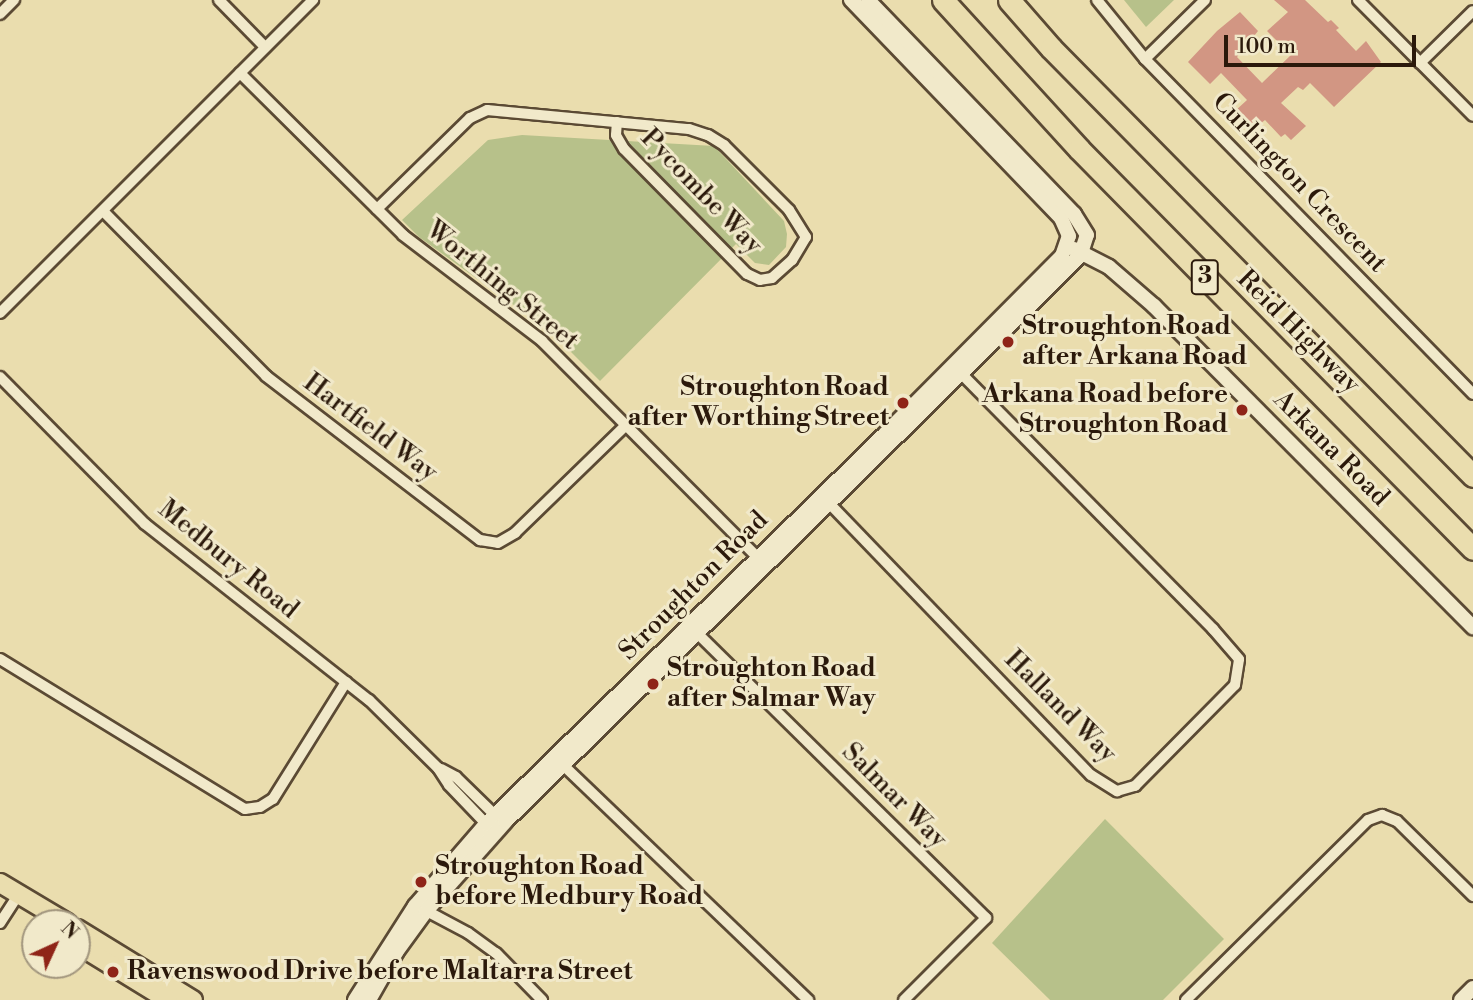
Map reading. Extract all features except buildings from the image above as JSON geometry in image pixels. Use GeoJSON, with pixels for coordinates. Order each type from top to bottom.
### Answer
{"type":"FeatureCollection","features":[{"type":"Feature","properties":{"kind":"highway","name":"Reid Highway"},"geometry":{"type":"LineString","coordinates":[[943,0],[1088,159],[1473,548]]}},
{"type":"Feature","properties":{"kind":"highway","name":"Reid Highway"},"geometry":{"type":"LineString","coordinates":[[1009,0],[1051,48],[1473,476]]}},
{"type":"Feature","properties":{"kind":"main road"},"geometry":{"type":"LineString","coordinates":[[0,883],[11,898],[26,909]]}},
{"type":"Feature","properties":{"kind":"main road"},"geometry":{"type":"LineString","coordinates":[[11,898],[35,909]]}},
{"type":"Feature","properties":{"kind":"main road"},"geometry":{"type":"LineString","coordinates":[[91,938],[193,1000]]}},
{"type":"Feature","properties":{"kind":"main road"},"geometry":{"type":"LineString","coordinates":[[91,953],[168,1000]]}},
{"type":"Feature","properties":{"kind":"street"},"geometry":{"type":"LineString","coordinates":[[0,14],[14,0]]}},
{"type":"Feature","properties":{"kind":"street"},"geometry":{"type":"LineString","coordinates":[[219,0],[265,47]]}},
{"type":"Feature","properties":{"kind":"street"},"geometry":{"type":"LineString","coordinates":[[0,313],[313,0]]}},
{"type":"Feature","properties":{"kind":"street"},"geometry":{"type":"LineString","coordinates":[[850,0],[1061,218],[1068,242]]}},
{"type":"Feature","properties":{"kind":"street"},"geometry":{"type":"LineString","coordinates":[[868,0],[1083,227],[1084,247]]}},
{"type":"Feature","properties":{"kind":"street","name":"Curlington Crescent"},"geometry":{"type":"LineString","coordinates":[[1097,0],[1145,59],[1473,394]]}},
{"type":"Feature","properties":{"kind":"street"},"geometry":{"type":"LineString","coordinates":[[1145,59],[1205,0]]}},
{"type":"Feature","properties":{"kind":"street"},"geometry":{"type":"LineString","coordinates":[[1358,0],[1473,116]]}},
{"type":"Feature","properties":{"kind":"street"},"geometry":{"type":"LineString","coordinates":[[1420,63],[1473,10]]}},
{"type":"Feature","properties":{"kind":"street","name":"Worthing Street"},"geometry":{"type":"LineString","coordinates":[[240,73],[402,235],[542,341],[761,561]]}},
{"type":"Feature","properties":{"kind":"street","name":"Pycombe Way"},"geometry":{"type":"LineString","coordinates":[[377,209],[470,118],[487,110],[617,122],[689,129],[708,135],[724,145],[789,210],[806,237],[792,260],[772,278],[760,281],[747,274],[624,149],[616,135],[617,122]]}},
{"type":"Feature","properties":{"kind":"street","name":"Hartfield Way"},"geometry":{"type":"LineString","coordinates":[[103,211],[266,376],[480,540],[498,543],[515,533],[625,426]]}},
{"type":"Feature","properties":{"kind":"street","name":"Arkana Road"},"geometry":{"type":"LineString","coordinates":[[1068,242],[1116,262],[1148,292],[1154,306],[1473,627]]}},
{"type":"Feature","properties":{"kind":"street","name":"Stroughton Road"},"geometry":{"type":"LineString","coordinates":[[355,1000],[421,908],[495,824],[957,369],[1062,256],[1068,242]]}},
{"type":"Feature","properties":{"kind":"street","name":"Stroughton Road"},"geometry":{"type":"LineString","coordinates":[[957,369],[1074,263],[1084,247]]}},
{"type":"Feature","properties":{"kind":"street","name":"Halland Way"},"geometry":{"type":"LineString","coordinates":[[826,499],[1091,775],[1117,791],[1135,786],[1235,685],[1239,659],[957,369]]}},
{"type":"Feature","properties":{"kind":"street","name":"Medbury Road"},"geometry":{"type":"LineString","coordinates":[[2,383],[145,524],[346,682],[438,768],[449,785],[495,824]]}},
{"type":"Feature","properties":{"kind":"street","name":"Salmar Way"},"geometry":{"type":"LineString","coordinates":[[693,630],[986,918],[904,1000]]}},
{"type":"Feature","properties":{"kind":"street"},"geometry":{"type":"LineString","coordinates":[[0,659],[245,808],[260,807],[273,799],[346,682]]}},
{"type":"Feature","properties":{"kind":"street"},"geometry":{"type":"LineString","coordinates":[[559,761],[808,1000]]}},
{"type":"Feature","properties":{"kind":"street"},"geometry":{"type":"LineString","coordinates":[[1186,1000],[1368,820],[1382,815],[1397,821],[1473,896]]}},
{"type":"Feature","properties":{"kind":"street"},"geometry":{"type":"LineString","coordinates":[[0,923],[11,898]]}},
{"type":"Feature","properties":{"kind":"street"},"geometry":{"type":"LineString","coordinates":[[421,908],[468,933],[496,953],[542,1000]]}},
{"type":"Feature","properties":{"kind":"street","name":"Stroughton Road"},"geometry":{"type":"LineString","coordinates":[[369,1000],[421,908]]}},
{"type":"Feature","properties":{"kind":"street"},"geometry":{"type":"LineString","coordinates":[[1461,1000],[1473,988]]}},
{"type":"Feature","properties":{"kind":"green space"},"geometry":{"type":"Polygon","coordinates":[[[1124,0],[1174,0],[1146,27],[1124,0]]]}},
{"type":"Feature","properties":{"kind":"green space"},"geometry":{"type":"Polygon","coordinates":[[[522,135],[714,146],[784,221],[786,247],[769,265],[755,263],[736,244],[600,381],[551,332],[419,237],[402,220],[488,140],[522,135]]]}},
{"type":"Feature","properties":{"kind":"green space"},"geometry":{"type":"Polygon","coordinates":[[[1105,819],[1224,939],[1163,1000],[1050,1000],[992,943],[1105,819]]]}},
{"type":"Feature","properties":{"kind":"place","name":"Stroughton Road after Arkana Road"},"geometry":{"type":"Point","coordinates":[1008,342]}},
{"type":"Feature","properties":{"kind":"place","name":"Stroughton Road after Worthing Street"},"geometry":{"type":"Point","coordinates":[903,403]}},
{"type":"Feature","properties":{"kind":"place","name":"Arkana Road before Stroughton Road"},"geometry":{"type":"Point","coordinates":[1242,410]}},
{"type":"Feature","properties":{"kind":"place","name":"Stroughton Road after Salmar Way"},"geometry":{"type":"Point","coordinates":[653,684]}},
{"type":"Feature","properties":{"kind":"place","name":"Stroughton Road before Medbury Road"},"geometry":{"type":"Point","coordinates":[421,882]}},
{"type":"Feature","properties":{"kind":"place","name":"Ravenswood Drive before Maltarra Street"},"geometry":{"type":"Point","coordinates":[113,972]}}]}
